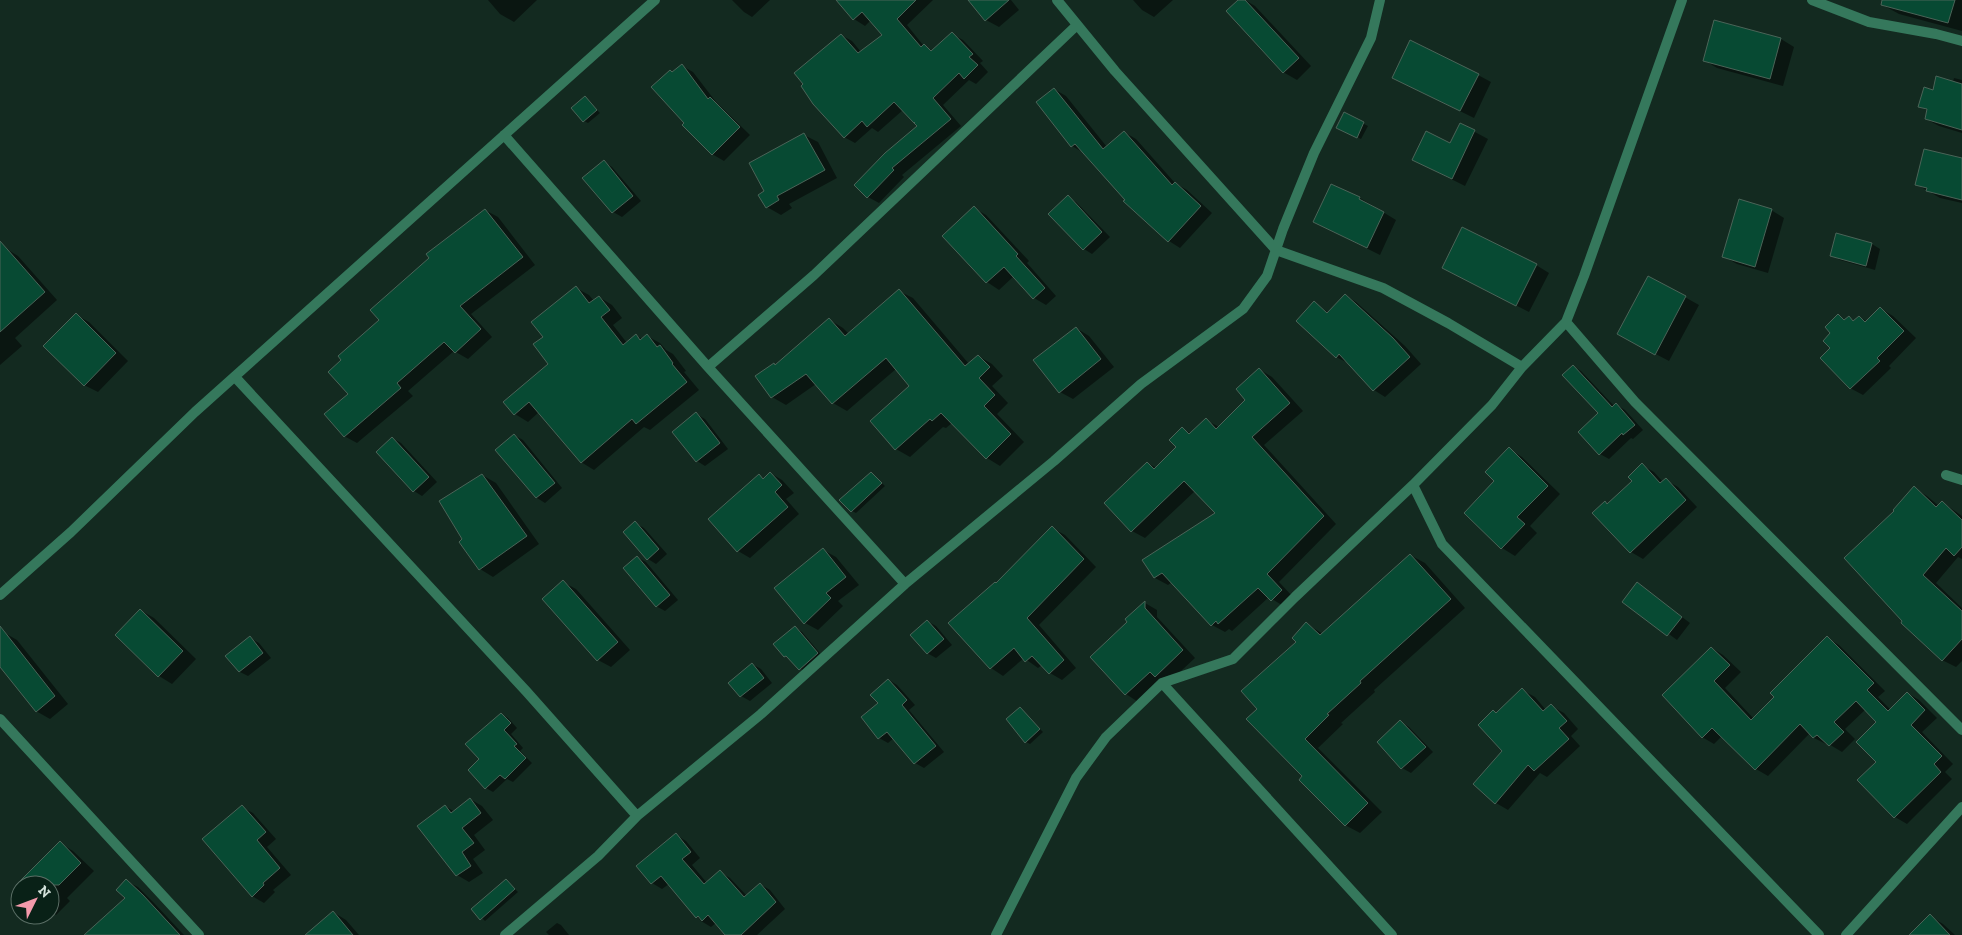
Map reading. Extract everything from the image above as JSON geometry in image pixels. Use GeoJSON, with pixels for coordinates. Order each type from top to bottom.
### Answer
{"type":"FeatureCollection","features":[{"type":"Feature","properties":{"kind":"street"},"geometry":{"type":"LineString","coordinates":[[0,595],[71,532],[195,412],[655,0]]}},
{"type":"Feature","properties":{"kind":"street"},"geometry":{"type":"LineString","coordinates":[[1057,0],[1115,71],[1276,250],[1383,288],[1448,323],[1522,367]]}},
{"type":"Feature","properties":{"kind":"street"},"geometry":{"type":"LineString","coordinates":[[506,935],[598,856],[638,816],[761,714],[906,584],[1054,461],[1141,384],[1243,309],[1267,276],[1314,154],[1371,38],[1380,0]]}},
{"type":"Feature","properties":{"kind":"street"},"geometry":{"type":"LineString","coordinates":[[996,935],[1076,778],[1106,737],[1162,683],[1232,659],[1295,596],[1413,485],[1492,405],[1522,367],[1566,322],[1682,0]]}},
{"type":"Feature","properties":{"kind":"street"},"geometry":{"type":"LineString","coordinates":[[1812,0],[1869,22],[1936,34],[1962,41]]}},
{"type":"Feature","properties":{"kind":"street"},"geometry":{"type":"LineString","coordinates":[[708,367],[814,275],[1077,25]]}},
{"type":"Feature","properties":{"kind":"street"},"geometry":{"type":"LineString","coordinates":[[504,135],[708,367],[906,584]]}},
{"type":"Feature","properties":{"kind":"street"},"geometry":{"type":"LineString","coordinates":[[1566,322],[1635,402],[1962,730]]}},
{"type":"Feature","properties":{"kind":"street"},"geometry":{"type":"LineString","coordinates":[[235,377],[526,691],[638,816]]}},
{"type":"Feature","properties":{"kind":"street"},"geometry":{"type":"LineString","coordinates":[[1946,475],[1962,480]]}},
{"type":"Feature","properties":{"kind":"street"},"geometry":{"type":"LineString","coordinates":[[1413,485],[1442,544],[1819,935]]}},
{"type":"Feature","properties":{"kind":"street"},"geometry":{"type":"LineString","coordinates":[[1162,683],[1392,935]]}},
{"type":"Feature","properties":{"kind":"street"},"geometry":{"type":"LineString","coordinates":[[0,720],[200,935]]}},
{"type":"Feature","properties":{"kind":"street"},"geometry":{"type":"LineString","coordinates":[[1846,935],[1962,807]]}},
{"type":"Feature","properties":{"kind":"building"},"geometry":{"type":"Polygon","coordinates":[[[836,0],[916,0],[897,19],[921,47],[924,44],[931,51],[952,32],[973,54],[969,57],[978,65],[964,79],[959,73],[933,98],[951,119],[892,168],[894,170],[867,198],[854,185],[885,153],[917,126],[894,102],[867,127],[862,121],[844,138],[813,104],[801,86],[803,84],[794,73],[841,34],[858,53],[882,35],[862,12],[853,20],[836,0]]]}},
{"type":"Feature","properties":{"kind":"building"},"geometry":{"type":"Polygon","coordinates":[[[968,0],[1009,0],[985,21],[968,0]]]}},
{"type":"Feature","properties":{"kind":"building"},"geometry":{"type":"Polygon","coordinates":[[[1238,0],[1245,0],[1299,58],[1283,73],[1226,11],[1238,0]]]}},
{"type":"Feature","properties":{"kind":"building"},"geometry":{"type":"Polygon","coordinates":[[[1882,0],[1955,0],[1948,23],[1881,5],[1882,0]]]}},
{"type":"Feature","properties":{"kind":"building"},"geometry":{"type":"Polygon","coordinates":[[[1714,20],[1781,38],[1770,79],[1703,61],[1714,20]]]}},
{"type":"Feature","properties":{"kind":"building"},"geometry":{"type":"Polygon","coordinates":[[[1410,40],[1479,74],[1460,111],[1392,78],[1410,40]]]}},
{"type":"Feature","properties":{"kind":"building"},"geometry":{"type":"Polygon","coordinates":[[[682,64],[708,99],[710,97],[740,127],[712,155],[682,125],[684,123],[651,87],[670,70],[672,72],[682,64]]]}},
{"type":"Feature","properties":{"kind":"building"},"geometry":{"type":"Polygon","coordinates":[[[1936,76],[1962,84],[1962,130],[1925,119],[1927,109],[1918,107],[1924,87],[1933,90],[1936,76]]]}},
{"type":"Feature","properties":{"kind":"building"},"geometry":{"type":"Polygon","coordinates":[[[1054,88],[1103,149],[1124,131],[1172,185],[1175,182],[1201,206],[1168,242],[1123,201],[1125,200],[1075,144],[1071,147],[1036,102],[1054,88]]]}},
{"type":"Feature","properties":{"kind":"building"},"geometry":{"type":"Polygon","coordinates":[[[585,96],[597,110],[583,122],[571,108],[585,96]]]}},
{"type":"Feature","properties":{"kind":"building"},"geometry":{"type":"Polygon","coordinates":[[[1344,112],[1364,122],[1357,138],[1336,128],[1344,112]]]}},
{"type":"Feature","properties":{"kind":"building"},"geometry":{"type":"Polygon","coordinates":[[[1460,123],[1475,130],[1452,179],[1412,160],[1426,131],[1450,143],[1460,123]]]}},
{"type":"Feature","properties":{"kind":"building"},"geometry":{"type":"Polygon","coordinates":[[[804,133],[825,170],[777,196],[779,200],[766,208],[758,195],[764,191],[749,163],[804,133]]]}},
{"type":"Feature","properties":{"kind":"building"},"geometry":{"type":"Polygon","coordinates":[[[1924,149],[1962,158],[1962,200],[1926,191],[1927,188],[1915,185],[1924,149]]]}},
{"type":"Feature","properties":{"kind":"building"},"geometry":{"type":"Polygon","coordinates":[[[604,160],[633,196],[612,213],[582,178],[604,160]]]}},
{"type":"Feature","properties":{"kind":"building"},"geometry":{"type":"Polygon","coordinates":[[[1331,184],[1360,197],[1359,199],[1384,212],[1367,248],[1313,222],[1331,184]]]}},
{"type":"Feature","properties":{"kind":"building"},"geometry":{"type":"Polygon","coordinates":[[[1068,195],[1102,232],[1083,250],[1048,214],[1068,195]]]}},
{"type":"Feature","properties":{"kind":"building"},"geometry":{"type":"Polygon","coordinates":[[[1739,199],[1772,209],[1755,267],[1722,257],[1739,199]]]}},
{"type":"Feature","properties":{"kind":"building"},"geometry":{"type":"Polygon","coordinates":[[[974,206],[1018,254],[1016,256],[1045,288],[1033,299],[1004,267],[986,283],[942,236],[974,206]]]}},
{"type":"Feature","properties":{"kind":"building"},"geometry":{"type":"Polygon","coordinates":[[[485,209],[523,257],[460,306],[481,329],[455,353],[444,342],[397,383],[401,388],[344,437],[324,414],[348,394],[328,372],[341,360],[338,356],[379,320],[370,310],[429,258],[426,254],[485,209]]]}},
{"type":"Feature","properties":{"kind":"building"},"geometry":{"type":"Polygon","coordinates":[[[1462,227],[1537,264],[1516,306],[1442,268],[1462,227]]]}},
{"type":"Feature","properties":{"kind":"building"},"geometry":{"type":"Polygon","coordinates":[[[1836,233],[1872,243],[1866,266],[1830,256],[1836,233]]]}},
{"type":"Feature","properties":{"kind":"building"},"geometry":{"type":"Polygon","coordinates":[[[0,241],[45,292],[0,332],[0,241]]]}},
{"type":"Feature","properties":{"kind":"building"},"geometry":{"type":"Polygon","coordinates":[[[1648,276],[1686,296],[1655,355],[1617,334],[1648,276]]]}},
{"type":"Feature","properties":{"kind":"building"},"geometry":{"type":"Polygon","coordinates":[[[576,286],[589,303],[599,296],[610,310],[601,317],[623,345],[636,334],[640,340],[647,334],[657,347],[660,345],[672,364],[687,382],[636,424],[632,419],[581,463],[529,402],[514,415],[503,402],[548,364],[533,344],[543,337],[531,322],[576,286]]]}},
{"type":"Feature","properties":{"kind":"building"},"geometry":{"type":"Polygon","coordinates":[[[899,289],[965,366],[978,355],[990,367],[979,378],[995,395],[984,406],[1011,434],[986,459],[941,413],[932,421],[930,419],[895,450],[870,421],[909,386],[886,358],[832,404],[806,374],[771,398],[755,376],[774,363],[775,365],[829,318],[845,336],[899,289]]]}},
{"type":"Feature","properties":{"kind":"building"},"geometry":{"type":"Polygon","coordinates":[[[1345,294],[1393,338],[1410,357],[1373,391],[1339,354],[1336,358],[1296,321],[1314,301],[1327,313],[1345,294]]]}},
{"type":"Feature","properties":{"kind":"building"},"geometry":{"type":"Polygon","coordinates":[[[1880,307],[1904,331],[1877,358],[1880,361],[1850,389],[1820,358],[1830,348],[1823,341],[1830,333],[1825,327],[1838,314],[1844,320],[1849,316],[1853,321],[1859,316],[1865,322],[1880,307]]]}},
{"type":"Feature","properties":{"kind":"building"},"geometry":{"type":"Polygon","coordinates":[[[76,313],[116,353],[84,386],[43,346],[76,313]]]}},
{"type":"Feature","properties":{"kind":"building"},"geometry":{"type":"Polygon","coordinates":[[[1076,327],[1101,359],[1059,393],[1033,360],[1076,327]]]}},
{"type":"Feature","properties":{"kind":"building"},"geometry":{"type":"Polygon","coordinates":[[[1573,365],[1612,407],[1616,403],[1635,425],[1623,435],[1622,433],[1599,455],[1578,432],[1598,413],[1562,375],[1573,365]]]}},
{"type":"Feature","properties":{"kind":"building"},"geometry":{"type":"Polygon","coordinates":[[[1259,368],[1290,403],[1252,437],[1324,516],[1267,574],[1282,590],[1271,601],[1258,588],[1218,624],[1216,621],[1211,626],[1162,573],[1154,578],[1142,560],[1215,513],[1184,481],[1131,532],[1104,503],[1147,462],[1154,469],[1176,447],[1169,440],[1182,427],[1189,434],[1206,418],[1216,429],[1245,400],[1236,389],[1259,368]]]}},
{"type":"Feature","properties":{"kind":"building"},"geometry":{"type":"Polygon","coordinates":[[[696,412],[720,443],[696,462],[672,432],[696,412]]]}},
{"type":"Feature","properties":{"kind":"building"},"geometry":{"type":"Polygon","coordinates":[[[514,434],[555,483],[536,498],[495,450],[514,434]]]}},
{"type":"Feature","properties":{"kind":"building"},"geometry":{"type":"Polygon","coordinates":[[[392,437],[429,477],[413,492],[376,452],[392,437]]]}},
{"type":"Feature","properties":{"kind":"building"},"geometry":{"type":"Polygon","coordinates":[[[1509,447],[1548,486],[1517,517],[1525,524],[1501,549],[1464,513],[1494,481],[1485,472],[1509,447]]]}},
{"type":"Feature","properties":{"kind":"building"},"geometry":{"type":"Polygon","coordinates":[[[1642,463],[1660,483],[1666,478],[1686,500],[1630,553],[1592,513],[1605,501],[1607,504],[1632,481],[1628,477],[1642,463]]]}},
{"type":"Feature","properties":{"kind":"building"},"geometry":{"type":"Polygon","coordinates":[[[770,472],[782,485],[775,492],[788,507],[737,552],[708,519],[759,474],[763,479],[770,472]]]}},
{"type":"Feature","properties":{"kind":"building"},"geometry":{"type":"Polygon","coordinates":[[[871,472],[882,483],[851,512],[839,500],[871,472]]]}},
{"type":"Feature","properties":{"kind":"building"},"geometry":{"type":"Polygon","coordinates":[[[482,474],[527,536],[479,570],[459,542],[462,539],[439,501],[482,474]]]}},
{"type":"Feature","properties":{"kind":"building"},"geometry":{"type":"Polygon","coordinates":[[[1914,486],[1936,507],[1942,501],[1962,520],[1962,547],[1954,556],[1946,548],[1923,575],[1962,611],[1962,639],[1942,661],[1901,623],[1902,621],[1844,558],[1894,511],[1914,486]]]}},
{"type":"Feature","properties":{"kind":"building"},"geometry":{"type":"Polygon","coordinates":[[[635,521],[659,549],[647,560],[623,532],[635,521]]]}},
{"type":"Feature","properties":{"kind":"building"},"geometry":{"type":"Polygon","coordinates":[[[1052,526],[1084,559],[1027,618],[1064,660],[1049,674],[1032,656],[1025,662],[1014,648],[990,669],[948,623],[996,583],[1052,526]]]}},
{"type":"Feature","properties":{"kind":"building"},"geometry":{"type":"Polygon","coordinates":[[[823,548],[846,577],[826,593],[831,598],[804,624],[774,588],[823,548]]]}},
{"type":"Feature","properties":{"kind":"building"},"geometry":{"type":"Polygon","coordinates":[[[1410,554],[1451,599],[1360,681],[1361,683],[1327,714],[1329,715],[1305,739],[1368,803],[1345,826],[1299,780],[1302,776],[1246,719],[1257,709],[1241,691],[1296,642],[1292,638],[1306,622],[1320,635],[1410,554]]]}},
{"type":"Feature","properties":{"kind":"building"},"geometry":{"type":"Polygon","coordinates":[[[637,556],[670,595],[656,607],[623,568],[637,556]]]}},
{"type":"Feature","properties":{"kind":"building"},"geometry":{"type":"Polygon","coordinates":[[[563,580],[618,642],[597,661],[542,599],[563,580]]]}},
{"type":"Feature","properties":{"kind":"building"},"geometry":{"type":"Polygon","coordinates":[[[1637,582],[1682,617],[1667,636],[1622,602],[1637,582]]]}},
{"type":"Feature","properties":{"kind":"building"},"geometry":{"type":"Polygon","coordinates":[[[1145,601],[1145,608],[1183,650],[1155,677],[1150,672],[1125,695],[1090,657],[1127,622],[1125,619],[1145,601]]]}},
{"type":"Feature","properties":{"kind":"building"},"geometry":{"type":"Polygon","coordinates":[[[140,609],[183,651],[158,677],[115,635],[140,609]]]}},
{"type":"Feature","properties":{"kind":"building"},"geometry":{"type":"Polygon","coordinates":[[[927,620],[944,639],[927,654],[910,635],[927,620]]]}},
{"type":"Feature","properties":{"kind":"building"},"geometry":{"type":"Polygon","coordinates":[[[0,626],[55,696],[36,712],[0,667],[0,626]]]}},
{"type":"Feature","properties":{"kind":"building"},"geometry":{"type":"Polygon","coordinates":[[[795,626],[818,653],[799,670],[773,644],[795,626]]]}},
{"type":"Feature","properties":{"kind":"building"},"geometry":{"type":"Polygon","coordinates":[[[250,636],[263,653],[239,672],[225,656],[250,636]]]}},
{"type":"Feature","properties":{"kind":"building"},"geometry":{"type":"Polygon","coordinates":[[[1827,636],[1874,683],[1867,690],[1888,711],[1907,692],[1925,710],[1911,725],[1942,756],[1934,764],[1941,772],[1894,818],[1857,780],[1876,762],[1856,742],[1876,722],[1856,701],[1834,722],[1844,732],[1829,746],[1817,735],[1813,738],[1800,724],[1755,770],[1712,728],[1702,738],[1662,695],[1711,647],[1730,665],[1714,681],[1751,720],[1774,697],[1770,693],[1827,636]]]}},
{"type":"Feature","properties":{"kind":"building"},"geometry":{"type":"Polygon","coordinates":[[[752,663],[764,678],[740,697],[728,683],[752,663]]]}},
{"type":"Feature","properties":{"kind":"building"},"geometry":{"type":"Polygon","coordinates":[[[888,679],[907,700],[902,705],[936,746],[914,764],[887,732],[878,739],[861,717],[878,703],[870,695],[888,679]]]}},
{"type":"Feature","properties":{"kind":"building"},"geometry":{"type":"Polygon","coordinates":[[[1522,688],[1543,711],[1551,704],[1567,721],[1559,728],[1569,739],[1534,771],[1528,765],[1495,804],[1473,784],[1502,751],[1478,725],[1493,710],[1496,713],[1522,688]]]}},
{"type":"Feature","properties":{"kind":"building"},"geometry":{"type":"Polygon","coordinates":[[[1020,707],[1040,729],[1025,743],[1006,719],[1020,707]]]}},
{"type":"Feature","properties":{"kind":"building"},"geometry":{"type":"Polygon","coordinates":[[[501,713],[511,723],[504,730],[517,744],[514,746],[526,758],[505,779],[500,775],[485,789],[468,770],[479,759],[465,744],[501,713]]]}},
{"type":"Feature","properties":{"kind":"building"},"geometry":{"type":"Polygon","coordinates":[[[1400,720],[1426,747],[1401,769],[1377,742],[1400,720]]]}},
{"type":"Feature","properties":{"kind":"building"},"geometry":{"type":"Polygon","coordinates":[[[470,798],[481,813],[462,828],[474,843],[462,852],[471,866],[456,876],[417,826],[445,805],[451,813],[470,798]]]}},
{"type":"Feature","properties":{"kind":"building"},"geometry":{"type":"Polygon","coordinates":[[[242,805],[266,832],[257,840],[280,868],[263,883],[264,885],[252,897],[202,839],[242,805]]]}},
{"type":"Feature","properties":{"kind":"building"},"geometry":{"type":"Polygon","coordinates":[[[676,833],[691,852],[682,859],[704,884],[720,870],[744,897],[760,883],[776,902],[741,935],[725,935],[708,915],[702,921],[698,916],[696,918],[661,876],[651,884],[636,866],[676,833]]]}},
{"type":"Feature","properties":{"kind":"building"},"geometry":{"type":"Polygon","coordinates":[[[60,841],[81,863],[60,884],[60,875],[26,875],[60,841]]]}},
{"type":"Feature","properties":{"kind":"building"},"geometry":{"type":"Polygon","coordinates":[[[126,879],[180,935],[84,935],[125,898],[116,890],[126,879]]]}},
{"type":"Feature","properties":{"kind":"building"},"geometry":{"type":"Polygon","coordinates":[[[506,879],[515,889],[480,920],[471,909],[506,879]]]}},
{"type":"Feature","properties":{"kind":"building"},"geometry":{"type":"Polygon","coordinates":[[[333,911],[353,935],[305,935],[333,911]]]}},
{"type":"Feature","properties":{"kind":"building"},"geometry":{"type":"Polygon","coordinates":[[[1930,914],[1950,935],[1909,935],[1930,914]]]}}]}
